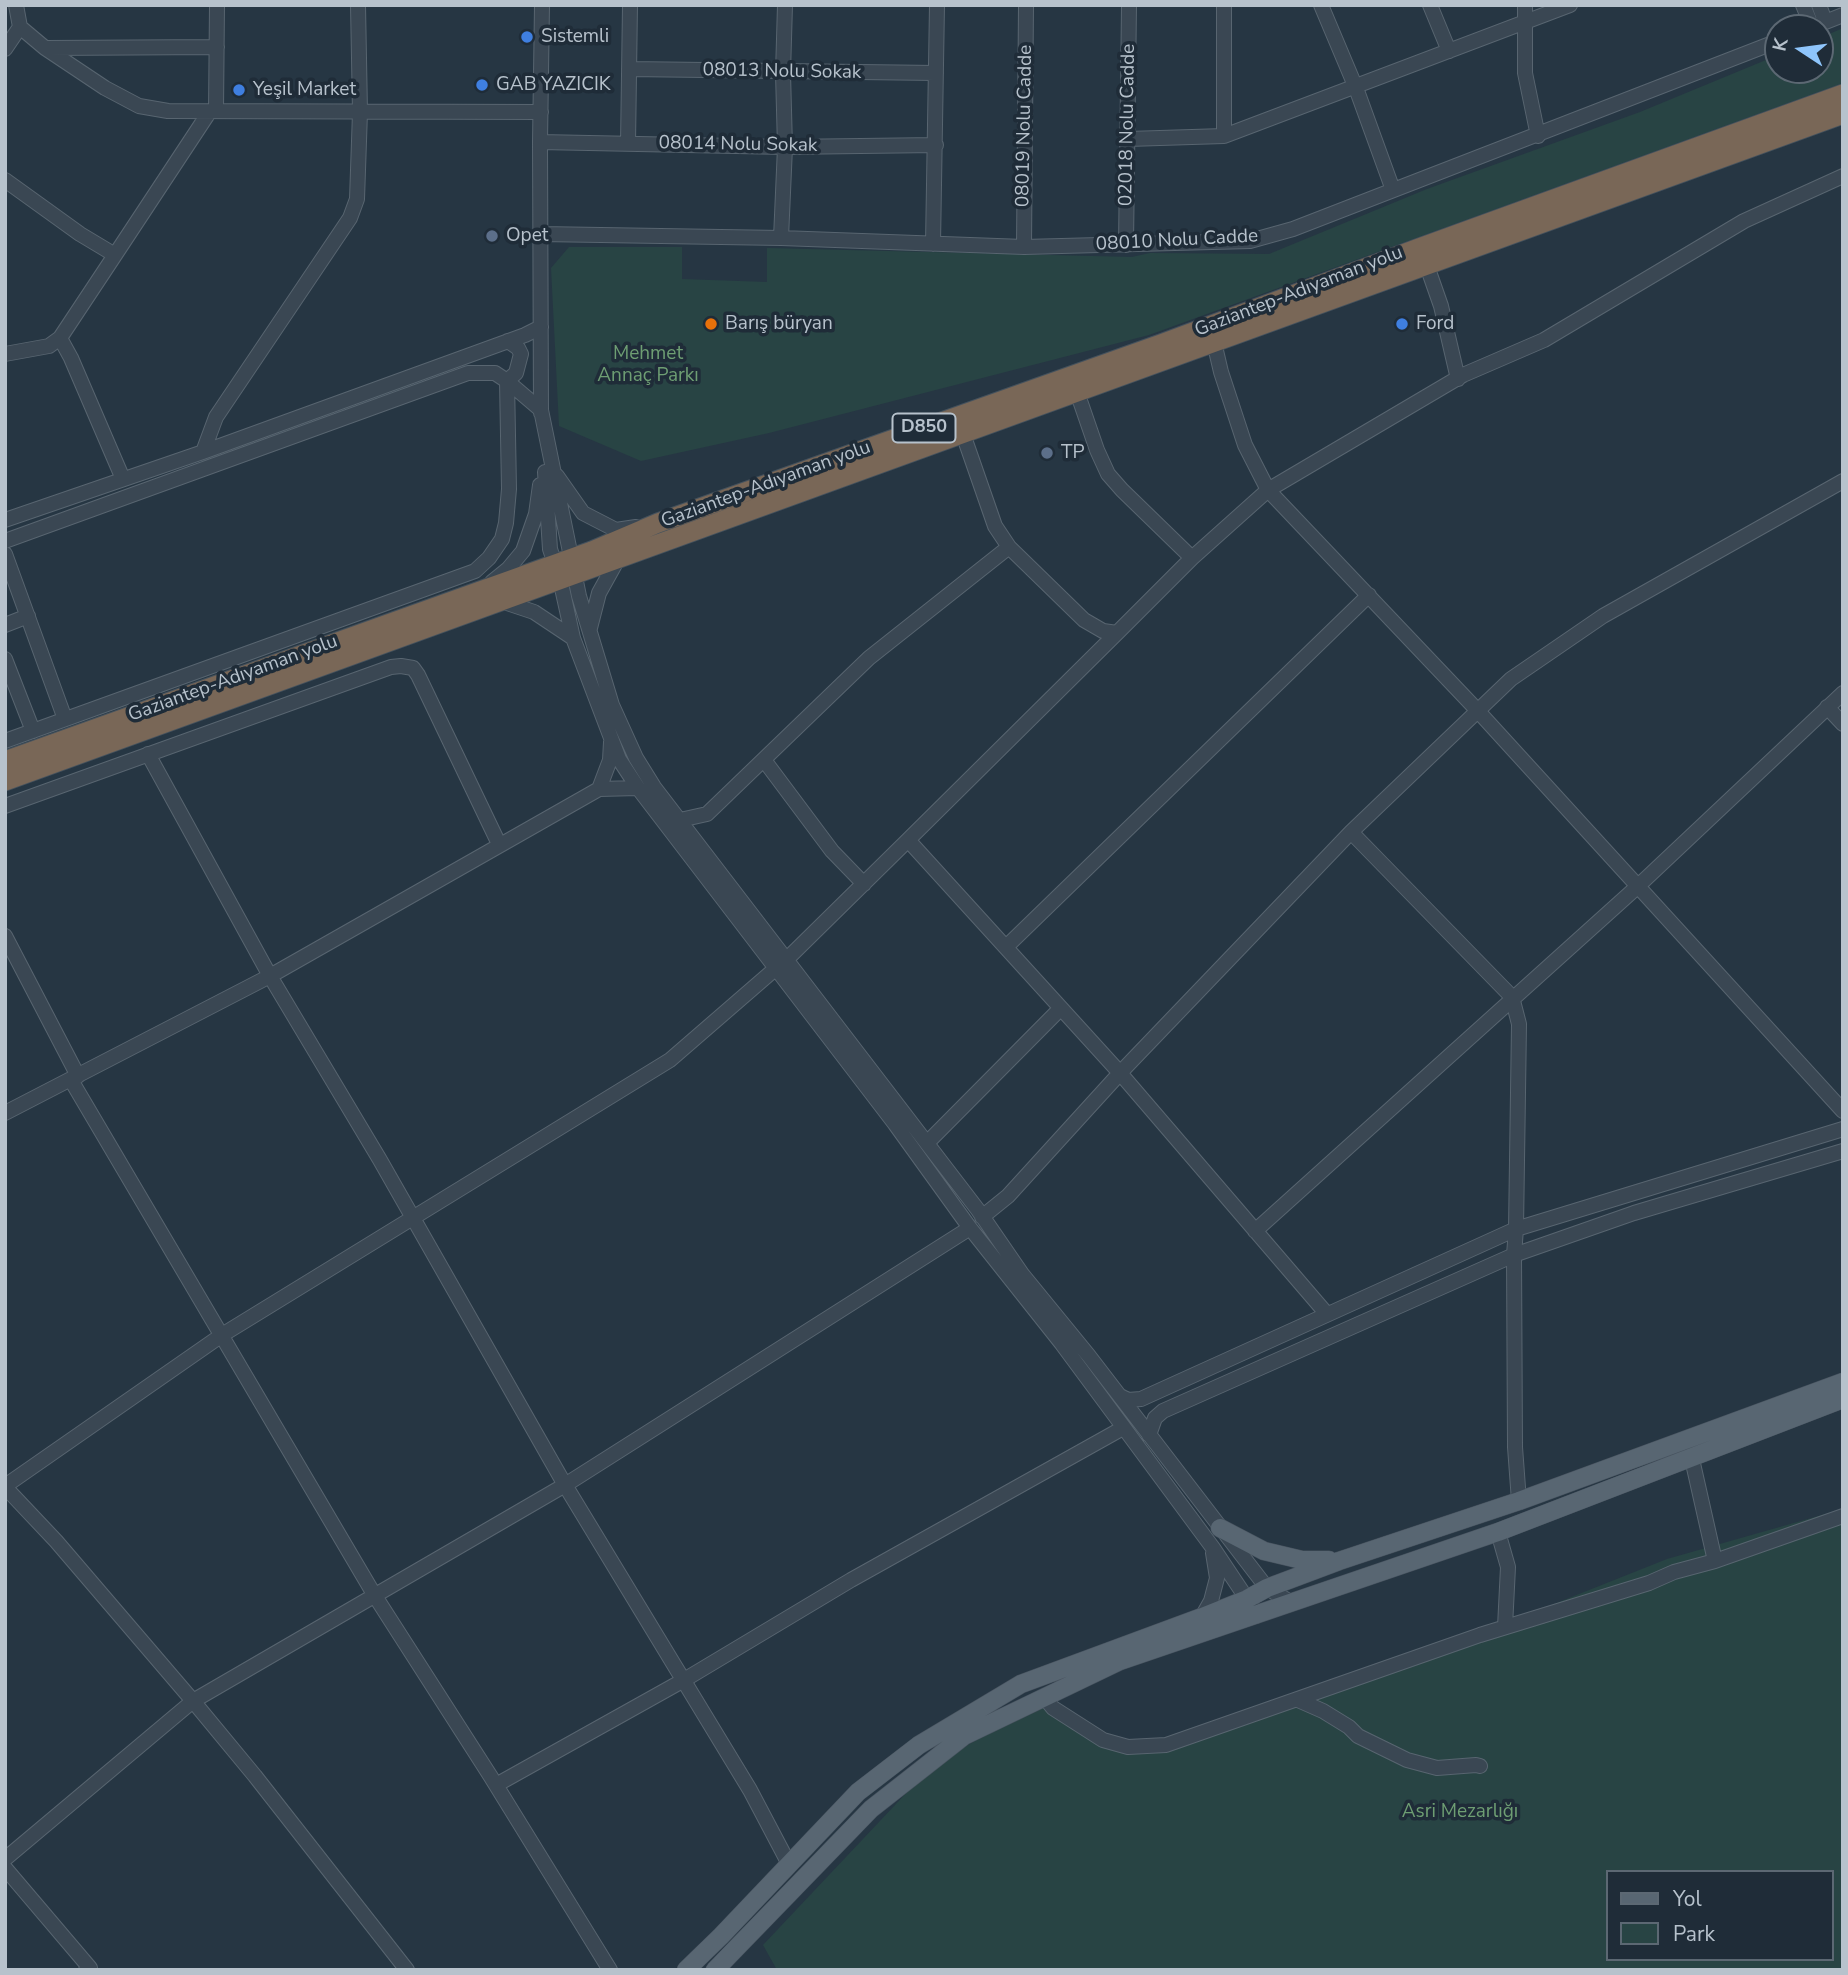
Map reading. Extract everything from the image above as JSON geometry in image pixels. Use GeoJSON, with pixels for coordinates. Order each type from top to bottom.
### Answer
{"type":"FeatureCollection","features":[{"type":"Feature","properties":{"kind":"highway","name":"Gaziantep-Adıyaman yolu"},"geometry":{"type":"LineString","coordinates":[[5,780],[502,601],[658,523],[1161,344],[1843,94]]}},
{"type":"Feature","properties":{"kind":"highway","name":"Gaziantep-Adıyaman yolu"},"geometry":{"type":"LineString","coordinates":[[5,761],[480,590],[619,557],[1843,114]]}},
{"type":"Feature","properties":{"kind":"main road"},"geometry":{"type":"LineString","coordinates":[[686,1970],[858,1792],[919,1745],[1021,1684],[1202,1617],[1267,1588],[1339,1561],[1519,1501],[1843,1382]]}},
{"type":"Feature","properties":{"kind":"main road"},"geometry":{"type":"LineString","coordinates":[[715,1970],[871,1809],[964,1736],[1119,1661],[1498,1532],[1843,1399]]}},
{"type":"Feature","properties":{"kind":"main road"},"geometry":{"type":"LineString","coordinates":[[1220,1528],[1264,1551],[1302,1560],[1339,1561]]}},
{"type":"Feature","properties":{"kind":"street"},"geometry":{"type":"LineString","coordinates":[[16,5],[20,27],[45,48],[105,88],[139,106],[169,111],[541,112]]}},
{"type":"Feature","properties":{"kind":"street"},"geometry":{"type":"LineString","coordinates":[[5,354],[49,345],[60,338],[213,111],[217,5]]}},
{"type":"Feature","properties":{"kind":"street"},"geometry":{"type":"LineString","coordinates":[[203,452],[216,416],[349,218],[357,200],[360,112],[358,5]]}},
{"type":"Feature","properties":{"kind":"street"},"geometry":{"type":"LineString","coordinates":[[542,5],[541,410],[573,638],[619,759],[638,788],[927,1143],[1022,1274],[1120,1396],[1267,1588],[1292,1603]]}},
{"type":"Feature","properties":{"kind":"street"},"geometry":{"type":"LineString","coordinates":[[628,144],[630,5]]}},
{"type":"Feature","properties":{"kind":"street"},"geometry":{"type":"LineString","coordinates":[[782,238],[785,5]]}},
{"type":"Feature","properties":{"kind":"street"},"geometry":{"type":"LineString","coordinates":[[933,244],[937,5]]}},
{"type":"Feature","properties":{"kind":"street","name":"08019 Nolu Cadde"},"geometry":{"type":"LineString","coordinates":[[1024,247],[1026,5]]}},
{"type":"Feature","properties":{"kind":"street","name":"02018 Nolu Cadde"},"geometry":{"type":"LineString","coordinates":[[1126,245],[1129,5]]}},
{"type":"Feature","properties":{"kind":"street"},"geometry":{"type":"LineString","coordinates":[[1224,5],[1224,136]]}},
{"type":"Feature","properties":{"kind":"street"},"geometry":{"type":"LineString","coordinates":[[1321,5],[1356,88],[1393,190]]}},
{"type":"Feature","properties":{"kind":"street"},"geometry":{"type":"LineString","coordinates":[[1430,5],[1449,51]]}},
{"type":"Feature","properties":{"kind":"street"},"geometry":{"type":"LineString","coordinates":[[1525,5],[1525,73],[1538,136]]}},
{"type":"Feature","properties":{"kind":"street"},"geometry":{"type":"LineString","coordinates":[[1128,139],[1224,136],[1570,5]]}},
{"type":"Feature","properties":{"kind":"street"},"geometry":{"type":"LineString","coordinates":[[5,49],[20,27]]}},
{"type":"Feature","properties":{"kind":"street"},"geometry":{"type":"LineString","coordinates":[[45,48],[217,47]]}},
{"type":"Feature","properties":{"kind":"street","name":"08010 Nolu Cadde"},"geometry":{"type":"LineString","coordinates":[[541,234],[782,238],[1024,247],[1250,241],[1293,229],[1764,47]]}},
{"type":"Feature","properties":{"kind":"street","name":"08013 Nolu Sokak"},"geometry":{"type":"LineString","coordinates":[[629,69],[936,73]]}},
{"type":"Feature","properties":{"kind":"street","name":"08014 Nolu Sokak"},"geometry":{"type":"LineString","coordinates":[[540,142],[785,147],[936,145]]}},
{"type":"Feature","properties":{"kind":"street"},"geometry":{"type":"LineString","coordinates":[[407,1970],[255,1776],[56,1541],[5,1487],[222,1335],[670,1060],[780,964],[864,884],[1192,558],[1268,490],[1458,379],[1544,340],[1744,221],[1843,176]]}},
{"type":"Feature","properties":{"kind":"street"},"geometry":{"type":"LineString","coordinates":[[5,180],[80,234],[115,255]]}},
{"type":"Feature","properties":{"kind":"street"},"geometry":{"type":"LineString","coordinates":[[1427,265],[1441,306],[1458,379]]}},
{"type":"Feature","properties":{"kind":"street"},"geometry":{"type":"LineString","coordinates":[[5,520],[203,452],[541,327]]}},
{"type":"Feature","properties":{"kind":"street"},"geometry":{"type":"LineString","coordinates":[[60,338],[123,480]]}},
{"type":"Feature","properties":{"kind":"street"},"geometry":{"type":"LineString","coordinates":[[5,741],[475,571],[489,558],[502,539],[506,523],[509,489],[507,381],[516,373],[521,354],[509,341]]}},
{"type":"Feature","properties":{"kind":"street"},"geometry":{"type":"LineString","coordinates":[[1214,342],[1245,444],[1268,490],[1477,710],[1843,1111]]}},
{"type":"Feature","properties":{"kind":"street"},"geometry":{"type":"LineString","coordinates":[[5,541],[468,373],[495,373],[541,410]]}},
{"type":"Feature","properties":{"kind":"street"},"geometry":{"type":"LineString","coordinates":[[1077,392],[1108,474],[1192,558]]}},
{"type":"Feature","properties":{"kind":"street"},"geometry":{"type":"LineString","coordinates":[[963,434],[995,526],[1009,547],[1084,620],[1103,631],[1117,633]]}},
{"type":"Feature","properties":{"kind":"street"},"geometry":{"type":"LineString","coordinates":[[549,464],[583,513],[597,522],[616,530],[658,523]]}},
{"type":"Feature","properties":{"kind":"street"},"geometry":{"type":"LineString","coordinates":[[480,590],[509,569],[523,551],[549,464]]}},
{"type":"Feature","properties":{"kind":"street"},"geometry":{"type":"LineString","coordinates":[[982,1217],[1008,1196],[1120,1073],[1351,832],[1511,679],[1603,616],[1843,481]]}},
{"type":"Feature","properties":{"kind":"street"},"geometry":{"type":"LineString","coordinates":[[680,820],[707,814],[869,658],[1009,547]]}},
{"type":"Feature","properties":{"kind":"street"},"geometry":{"type":"LineString","coordinates":[[5,554],[65,719]]}},
{"type":"Feature","properties":{"kind":"street"},"geometry":{"type":"LineString","coordinates":[[589,630],[599,593],[619,557]]}},
{"type":"Feature","properties":{"kind":"street"},"geometry":{"type":"LineString","coordinates":[[564,569],[589,630],[612,705],[654,787],[970,1228],[1062,1344],[1213,1548],[1256,1616]]}},
{"type":"Feature","properties":{"kind":"street"},"geometry":{"type":"LineString","coordinates":[[1006,947],[1369,595]]}},
{"type":"Feature","properties":{"kind":"street"},"geometry":{"type":"LineString","coordinates":[[502,601],[534,612],[573,638]]}},
{"type":"Feature","properties":{"kind":"street"},"geometry":{"type":"LineString","coordinates":[[5,625],[28,616]]}},
{"type":"Feature","properties":{"kind":"street"},"geometry":{"type":"LineString","coordinates":[[5,659],[33,731]]}},
{"type":"Feature","properties":{"kind":"street"},"geometry":{"type":"LineString","coordinates":[[5,806],[391,667],[413,668],[499,844]]}},
{"type":"Feature","properties":{"kind":"street"},"geometry":{"type":"LineString","coordinates":[[1255,1231],[1637,887],[1843,693]]}},
{"type":"Feature","properties":{"kind":"street"},"geometry":{"type":"LineString","coordinates":[[1827,707],[1843,724]]}},
{"type":"Feature","properties":{"kind":"street"},"geometry":{"type":"LineString","coordinates":[[599,789],[610,760],[611,740]]}},
{"type":"Feature","properties":{"kind":"street"},"geometry":{"type":"LineString","coordinates":[[148,754],[270,976],[413,1217],[565,1485],[750,1790],[789,1864]]}},
{"type":"Feature","properties":{"kind":"street"},"geometry":{"type":"LineString","coordinates":[[764,760],[832,851],[864,884]]}},
{"type":"Feature","properties":{"kind":"street"},"geometry":{"type":"LineString","coordinates":[[5,1114],[270,976],[599,789],[638,788]]}},
{"type":"Feature","properties":{"kind":"street"},"geometry":{"type":"LineString","coordinates":[[1351,832],[1512,998],[1519,1024],[1514,1255],[1515,1447],[1519,1501]]}},
{"type":"Feature","properties":{"kind":"street"},"geometry":{"type":"LineString","coordinates":[[908,840],[1120,1073],[1326,1313]]}},
{"type":"Feature","properties":{"kind":"street"},"geometry":{"type":"LineString","coordinates":[[6,940],[74,1078],[375,1596],[610,1970]]}},
{"type":"Feature","properties":{"kind":"street"},"geometry":{"type":"LineString","coordinates":[[927,1143],[1061,1008]]}},
{"type":"Feature","properties":{"kind":"street"},"geometry":{"type":"LineString","coordinates":[[1120,1396],[1141,1399],[1516,1229],[1843,1129]]}},
{"type":"Feature","properties":{"kind":"street"},"geometry":{"type":"LineString","coordinates":[[1149,1435],[1155,1418],[1163,1411],[1514,1255],[1634,1213],[1843,1151]]}},
{"type":"Feature","properties":{"kind":"street"},"geometry":{"type":"LineString","coordinates":[[5,1859],[192,1701],[565,1485],[970,1228]]}},
{"type":"Feature","properties":{"kind":"street"},"geometry":{"type":"LineString","coordinates":[[496,1785],[684,1680],[851,1580],[1123,1428]]}},
{"type":"Feature","properties":{"kind":"street"},"geometry":{"type":"LineString","coordinates":[[1692,1459],[1715,1561]]}},
{"type":"Feature","properties":{"kind":"street"},"geometry":{"type":"LineString","coordinates":[[1044,1698],[1053,1708],[1103,1740],[1128,1747],[1166,1745],[1505,1627],[1649,1583],[1674,1572],[1715,1561],[1843,1516]]}},
{"type":"Feature","properties":{"kind":"street"},"geometry":{"type":"LineString","coordinates":[[1498,1532],[1508,1567],[1505,1627]]}},
{"type":"Feature","properties":{"kind":"street"},"geometry":{"type":"LineString","coordinates":[[1202,1617],[1211,1601],[1217,1578],[1213,1548]]}},
{"type":"Feature","properties":{"kind":"street"},"geometry":{"type":"LineString","coordinates":[[1298,1700],[1323,1711],[1358,1736],[1384,1750],[1423,1766],[1480,1766]]}},
{"type":"Feature","properties":{"kind":"street"},"geometry":{"type":"LineString","coordinates":[[5,1868],[90,1968],[86,1970]]}},
{"type":"Feature","properties":{"kind":"green space","name":"Mehmet Annaç Parkı"},"geometry":{"type":"Polygon","coordinates":[[[1843,28],[1843,83],[1149,335],[769,433],[641,461],[559,426],[551,268],[569,247],[682,247],[682,279],[767,282],[767,248],[1132,257],[1150,253],[1269,254],[1427,189],[1640,112],[1764,61],[1764,84],[1834,84],[1834,32],[1843,28]]]}},
{"type":"Feature","properties":{"kind":"green space","name":"Asri Mezarlığı"},"geometry":{"type":"Polygon","coordinates":[[[1843,1509],[1843,1970],[777,1970],[763,1945],[929,1769],[1044,1698],[1103,1741],[1165,1748],[1383,1672],[1667,1559],[1843,1509]]]}},
{"type":"Feature","properties":{"kind":"place","name":"Sistemli"},"geometry":{"type":"Point","coordinates":[527,37]}},
{"type":"Feature","properties":{"kind":"place","name":"GAB YAZICIK"},"geometry":{"type":"Point","coordinates":[482,85]}},
{"type":"Feature","properties":{"kind":"place","name":"Yeşil Market"},"geometry":{"type":"Point","coordinates":[239,90]}},
{"type":"Feature","properties":{"kind":"place","name":"Opet"},"geometry":{"type":"Point","coordinates":[492,236]}},
{"type":"Feature","properties":{"kind":"place","name":"Barış büryan"},"geometry":{"type":"Point","coordinates":[711,324]}},
{"type":"Feature","properties":{"kind":"place","name":"Ford"},"geometry":{"type":"Point","coordinates":[1402,324]}},
{"type":"Feature","properties":{"kind":"place","name":"TP"},"geometry":{"type":"Point","coordinates":[1047,453]}}]}
